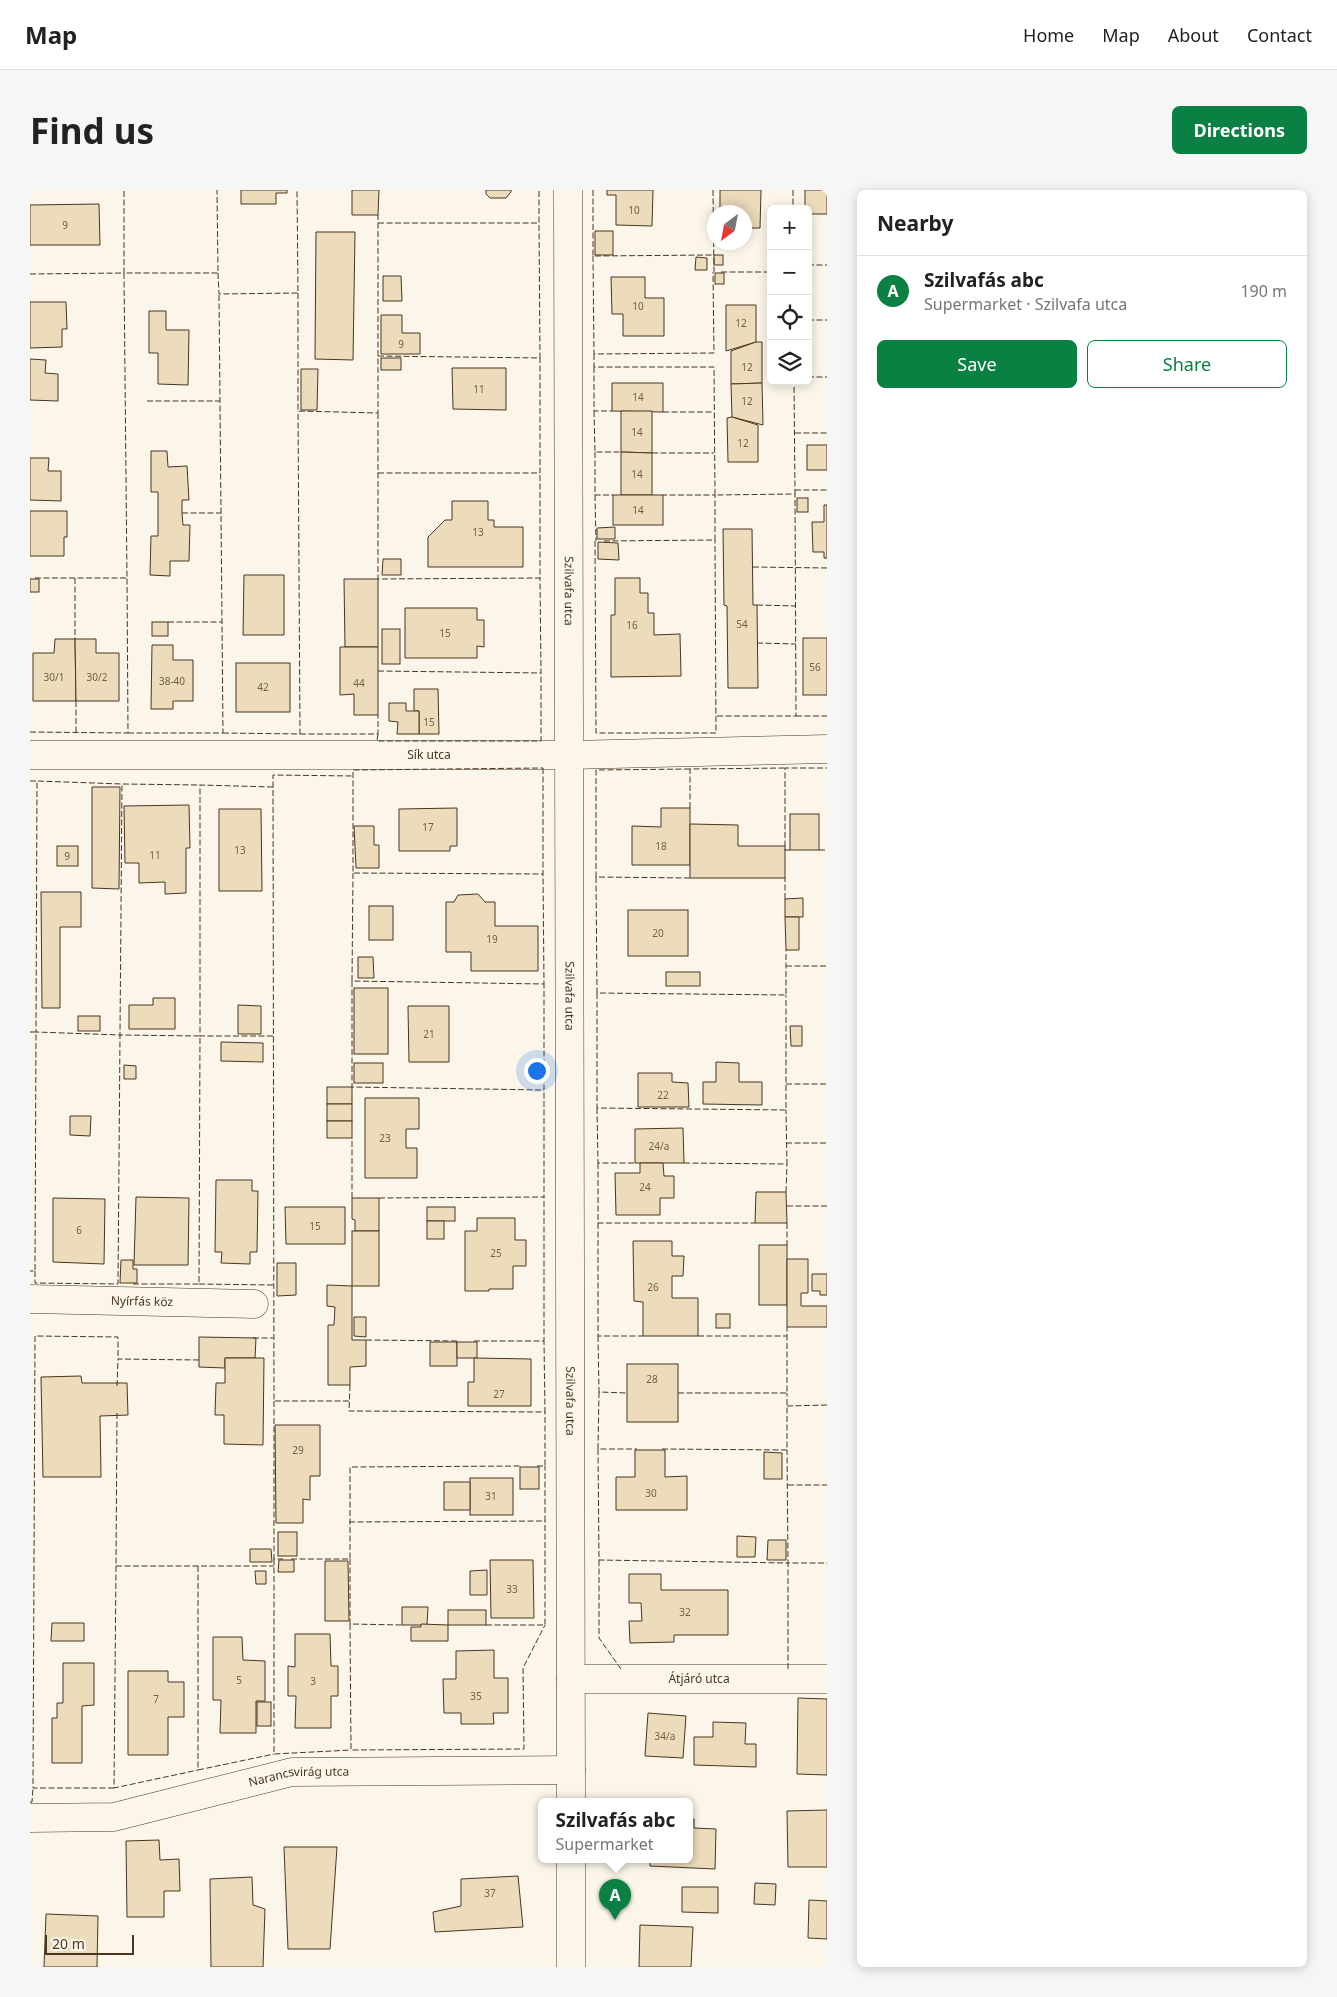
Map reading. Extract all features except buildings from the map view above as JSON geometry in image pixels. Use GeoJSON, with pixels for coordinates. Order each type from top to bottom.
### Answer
{"type":"FeatureCollection","features":[{"type":"Feature","properties":{"kind":"street","name":"Szilvafa utca"},"geometry":{"type":"LineString","coordinates":[[568,190],[571,1798]]}},
{"type":"Feature","properties":{"kind":"street","name":"Sík utca"},"geometry":{"type":"LineString","coordinates":[[30,755],[569,755],[827,748]]}},
{"type":"Feature","properties":{"kind":"street","name":"Nyírfás köz"},"geometry":{"type":"LineString","coordinates":[[30,1299],[254,1304]]}},
{"type":"Feature","properties":{"kind":"street","name":"Átjáró utca"},"geometry":{"type":"LineString","coordinates":[[571,1679],[827,1679]]}},
{"type":"Feature","properties":{"kind":"street","name":"Narancsvirág utca"},"geometry":{"type":"LineString","coordinates":[[30,1818],[114,1818],[292,1772],[571,1770]]}},
{"type":"Feature","properties":{"kind":"street"},"geometry":{"type":"LineString","coordinates":[[571,1863],[571,1967]]}},
{"type":"Feature","properties":{"kind":"fence"},"geometry":{"type":"LineString","coordinates":[[30,274],[124,273],[124,190]]}},
{"type":"Feature","properties":{"kind":"fence"},"geometry":{"type":"LineString","coordinates":[[35,578],[127,578],[124,273],[218,273],[217,190]]}},
{"type":"Feature","properties":{"kind":"fence"},"geometry":{"type":"LineString","coordinates":[[218,273],[219,294],[298,293],[297,190]]}},
{"type":"Feature","properties":{"kind":"fence"},"geometry":{"type":"LineString","coordinates":[[378,223],[539,223],[539,190]]}},
{"type":"Feature","properties":{"kind":"fence"},"geometry":{"type":"LineString","coordinates":[[593,190],[593,256],[713,255]]}},
{"type":"Feature","properties":{"kind":"fence"},"geometry":{"type":"LineString","coordinates":[[713,190],[714,272]]}},
{"type":"Feature","properties":{"kind":"fence"},"geometry":{"type":"LineString","coordinates":[[793,190],[793,205]]}},
{"type":"Feature","properties":{"kind":"fence"},"geometry":{"type":"LineString","coordinates":[[298,293],[298,411],[378,413],[378,215]]}},
{"type":"Feature","properties":{"kind":"fence"},"geometry":{"type":"LineString","coordinates":[[378,356],[540,358],[539,223]]}},
{"type":"Feature","properties":{"kind":"fence"},"geometry":{"type":"LineString","coordinates":[[593,256],[594,354],[714,353],[713,272]]}},
{"type":"Feature","properties":{"kind":"fence"},"geometry":{"type":"LineString","coordinates":[[812,265],[827,265]]}},
{"type":"Feature","properties":{"kind":"fence"},"geometry":{"type":"LineString","coordinates":[[721,272],[767,272]]}},
{"type":"Feature","properties":{"kind":"fence"},"geometry":{"type":"LineString","coordinates":[[128,733],[223,733],[219,294]]}},
{"type":"Feature","properties":{"kind":"fence"},"geometry":{"type":"LineString","coordinates":[[812,320],[827,320]]}},
{"type":"Feature","properties":{"kind":"fence"},"geometry":{"type":"LineString","coordinates":[[594,354],[594,367],[714,367],[715,495],[795,494],[794,385]]}},
{"type":"Feature","properties":{"kind":"fence"},"geometry":{"type":"LineString","coordinates":[[378,473],[540,473],[540,358]]}},
{"type":"Feature","properties":{"kind":"fence"},"geometry":{"type":"LineString","coordinates":[[594,367],[594,411],[612,411]]}},
{"type":"Feature","properties":{"kind":"fence"},"geometry":{"type":"LineString","coordinates":[[812,377],[827,377]]}},
{"type":"Feature","properties":{"kind":"fence"},"geometry":{"type":"LineString","coordinates":[[147,401],[220,401]]}},
{"type":"Feature","properties":{"kind":"fence"},"geometry":{"type":"LineString","coordinates":[[223,733],[300,734],[298,411]]}},
{"type":"Feature","properties":{"kind":"fence"},"geometry":{"type":"LineString","coordinates":[[594,411],[595,452],[621,452]]}},
{"type":"Feature","properties":{"kind":"fence"},"geometry":{"type":"LineString","coordinates":[[663,412],[714,412]]}},
{"type":"Feature","properties":{"kind":"fence"},"geometry":{"type":"LineString","coordinates":[[378,413],[378,579],[540,578],[540,473]]}},
{"type":"Feature","properties":{"kind":"fence"},"geometry":{"type":"LineString","coordinates":[[795,433],[827,433]]}},
{"type":"Feature","properties":{"kind":"fence"},"geometry":{"type":"LineString","coordinates":[[595,452],[595,495],[613,495]]}},
{"type":"Feature","properties":{"kind":"fence"},"geometry":{"type":"LineString","coordinates":[[652,453],[714,453]]}},
{"type":"Feature","properties":{"kind":"fence"},"geometry":{"type":"LineString","coordinates":[[795,490],[827,490]]}},
{"type":"Feature","properties":{"kind":"fence"},"geometry":{"type":"LineString","coordinates":[[717,716],[796,716],[795,494]]}},
{"type":"Feature","properties":{"kind":"fence"},"geometry":{"type":"LineString","coordinates":[[595,495],[596,541]]}},
{"type":"Feature","properties":{"kind":"fence"},"geometry":{"type":"LineString","coordinates":[[604,541],[715,540],[715,495],[663,495]]}},
{"type":"Feature","properties":{"kind":"fence"},"geometry":{"type":"LineString","coordinates":[[182,513],[221,513]]}},
{"type":"Feature","properties":{"kind":"fence"},"geometry":{"type":"LineString","coordinates":[[595,541],[596,733],[716,733],[715,540]]}},
{"type":"Feature","properties":{"kind":"fence"},"geometry":{"type":"LineString","coordinates":[[753,567],[827,568]]}},
{"type":"Feature","properties":{"kind":"fence"},"geometry":{"type":"LineString","coordinates":[[75,578],[75,639]]}},
{"type":"Feature","properties":{"kind":"fence"},"geometry":{"type":"LineString","coordinates":[[30,732],[128,733],[127,578]]}},
{"type":"Feature","properties":{"kind":"fence"},"geometry":{"type":"LineString","coordinates":[[378,671],[541,673],[540,578]]}},
{"type":"Feature","properties":{"kind":"fence"},"geometry":{"type":"LineString","coordinates":[[757,605],[796,606]]}},
{"type":"Feature","properties":{"kind":"fence"},"geometry":{"type":"LineString","coordinates":[[168,622],[222,622]]}},
{"type":"Feature","properties":{"kind":"fence"},"geometry":{"type":"LineString","coordinates":[[757,643],[796,644]]}},
{"type":"Feature","properties":{"kind":"fence"},"geometry":{"type":"LineString","coordinates":[[378,734],[377,741],[541,741],[541,673]]}},
{"type":"Feature","properties":{"kind":"fence"},"geometry":{"type":"LineString","coordinates":[[76,701],[76,732]]}},
{"type":"Feature","properties":{"kind":"fence"},"geometry":{"type":"LineString","coordinates":[[300,734],[378,734],[378,715]]}},
{"type":"Feature","properties":{"kind":"fence"},"geometry":{"type":"LineString","coordinates":[[796,716],[827,716]]}},
{"type":"Feature","properties":{"kind":"fence"},"geometry":{"type":"LineString","coordinates":[[543,768],[543,874],[353,873],[353,770],[543,768]]}},
{"type":"Feature","properties":{"kind":"fence"},"geometry":{"type":"LineString","coordinates":[[690,808],[690,769],[785,768]]}},
{"type":"Feature","properties":{"kind":"fence"},"geometry":{"type":"LineString","coordinates":[[790,850],[785,850],[785,768],[827,768]]}},
{"type":"Feature","properties":{"kind":"fence"},"geometry":{"type":"LineString","coordinates":[[690,769],[596,770],[596,877],[690,878]]}},
{"type":"Feature","properties":{"kind":"fence"},"geometry":{"type":"LineString","coordinates":[[349,1401],[274,1401],[273,775],[353,776]]}},
{"type":"Feature","properties":{"kind":"fence"},"geometry":{"type":"LineString","coordinates":[[30,781],[37,781]]}},
{"type":"Feature","properties":{"kind":"fence"},"geometry":{"type":"LineString","coordinates":[[35,1271],[35,1283],[118,1284],[120,1035],[36,1032],[37,781],[122,784]]}},
{"type":"Feature","properties":{"kind":"fence"},"geometry":{"type":"LineString","coordinates":[[133,1284],[199,1284],[200,1036],[120,1035],[122,784],[200,785]]}},
{"type":"Feature","properties":{"kind":"fence"},"geometry":{"type":"LineString","coordinates":[[273,787],[200,785],[200,1036],[273,1036]]}},
{"type":"Feature","properties":{"kind":"fence"},"geometry":{"type":"LineString","coordinates":[[819,850],[827,850]]}},
{"type":"Feature","properties":{"kind":"fence"},"geometry":{"type":"LineString","coordinates":[[353,873],[352,981],[544,984],[543,874]]}},
{"type":"Feature","properties":{"kind":"fence"},"geometry":{"type":"LineString","coordinates":[[596,877],[597,993],[786,995],[786,950]]}},
{"type":"Feature","properties":{"kind":"fence"},"geometry":{"type":"LineString","coordinates":[[785,878],[785,899]]}},
{"type":"Feature","properties":{"kind":"fence"},"geometry":{"type":"LineString","coordinates":[[786,966],[827,966]]}},
{"type":"Feature","properties":{"kind":"fence"},"geometry":{"type":"LineString","coordinates":[[352,981],[352,1087],[544,1090],[544,984]]}},
{"type":"Feature","properties":{"kind":"fence"},"geometry":{"type":"LineString","coordinates":[[597,993],[597,1108],[786,1110],[786,995]]}},
{"type":"Feature","properties":{"kind":"fence"},"geometry":{"type":"LineString","coordinates":[[30,1032],[36,1032],[35,1271],[30,1271]]}},
{"type":"Feature","properties":{"kind":"fence"},"geometry":{"type":"LineString","coordinates":[[786,1084],[827,1084]]}},
{"type":"Feature","properties":{"kind":"fence"},"geometry":{"type":"LineString","coordinates":[[379,1198],[544,1197],[544,1090]]}},
{"type":"Feature","properties":{"kind":"fence"},"geometry":{"type":"LineString","coordinates":[[597,1108],[598,1163],[635,1163]]}},
{"type":"Feature","properties":{"kind":"fence"},"geometry":{"type":"LineString","coordinates":[[684,1163],[787,1164],[786,1110]]}},
{"type":"Feature","properties":{"kind":"fence"},"geometry":{"type":"LineString","coordinates":[[352,1138],[352,1198]]}},
{"type":"Feature","properties":{"kind":"fence"},"geometry":{"type":"LineString","coordinates":[[786,1143],[827,1143]]}},
{"type":"Feature","properties":{"kind":"fence"},"geometry":{"type":"LineString","coordinates":[[598,1163],[598,1223],[755,1223]]}},
{"type":"Feature","properties":{"kind":"fence"},"geometry":{"type":"LineString","coordinates":[[786,1192],[787,1164]]}},
{"type":"Feature","properties":{"kind":"fence"},"geometry":{"type":"LineString","coordinates":[[474,1341],[544,1341],[544,1197]]}},
{"type":"Feature","properties":{"kind":"fence"},"geometry":{"type":"LineString","coordinates":[[787,1206],[827,1206]]}},
{"type":"Feature","properties":{"kind":"fence"},"geometry":{"type":"LineString","coordinates":[[598,1223],[598,1336],[643,1336]]}},
{"type":"Feature","properties":{"kind":"fence"},"geometry":{"type":"LineString","coordinates":[[787,1223],[787,1245]]}},
{"type":"Feature","properties":{"kind":"fence"},"geometry":{"type":"LineString","coordinates":[[199,1284],[274,1285]]}},
{"type":"Feature","properties":{"kind":"fence"},"geometry":{"type":"LineString","coordinates":[[698,1336],[787,1336],[787,1327]]}},
{"type":"Feature","properties":{"kind":"fence"},"geometry":{"type":"LineString","coordinates":[[114,1788],[33,1788],[35,1336],[118,1337],[118,1359]]}},
{"type":"Feature","properties":{"kind":"fence"},"geometry":{"type":"LineString","coordinates":[[598,1336],[599,1392],[627,1393]]}},
{"type":"Feature","properties":{"kind":"fence"},"geometry":{"type":"LineString","coordinates":[[678,1393],[787,1393],[787,1336]]}},
{"type":"Feature","properties":{"kind":"fence"},"geometry":{"type":"LineString","coordinates":[[253,1338],[273,1338]]}},
{"type":"Feature","properties":{"kind":"fence"},"geometry":{"type":"LineString","coordinates":[[366,1340],[459,1341]]}},
{"type":"Feature","properties":{"kind":"fence"},"geometry":{"type":"LineString","coordinates":[[350,1385],[349,1411],[545,1412],[544,1341]]}},
{"type":"Feature","properties":{"kind":"fence"},"geometry":{"type":"LineString","coordinates":[[117,1386],[118,1359],[199,1360],[199,1358]]}},
{"type":"Feature","properties":{"kind":"fence"},"geometry":{"type":"LineString","coordinates":[[599,1392],[598,1449],[637,1449]]}},
{"type":"Feature","properties":{"kind":"fence"},"geometry":{"type":"LineString","coordinates":[[662,1449],[787,1450],[787,1393]]}},
{"type":"Feature","properties":{"kind":"fence"},"geometry":{"type":"LineString","coordinates":[[274,1401],[274,1559],[283,1559]]}},
{"type":"Feature","properties":{"kind":"fence"},"geometry":{"type":"LineString","coordinates":[[787,1406],[827,1405]]}},
{"type":"Feature","properties":{"kind":"fence"},"geometry":{"type":"LineString","coordinates":[[537,1466],[545,1466],[545,1412]]}},
{"type":"Feature","properties":{"kind":"fence"},"geometry":{"type":"LineString","coordinates":[[117,1413],[116,1566],[274,1566]]}},
{"type":"Feature","properties":{"kind":"fence"},"geometry":{"type":"LineString","coordinates":[[598,1449],[599,1560],[788,1563],[787,1450]]}},
{"type":"Feature","properties":{"kind":"fence"},"geometry":{"type":"LineString","coordinates":[[291,1559],[350,1559],[350,1467],[522,1466]]}},
{"type":"Feature","properties":{"kind":"fence"},"geometry":{"type":"LineString","coordinates":[[349,1522],[545,1521],[545,1466]]}},
{"type":"Feature","properties":{"kind":"fence"},"geometry":{"type":"LineString","coordinates":[[788,1485],[827,1485]]}},
{"type":"Feature","properties":{"kind":"fence"},"geometry":{"type":"LineString","coordinates":[[486,1625],[545,1625],[545,1521]]}},
{"type":"Feature","properties":{"kind":"fence"},"geometry":{"type":"LineString","coordinates":[[274,1559],[274,1754],[351,1750]]}},
{"type":"Feature","properties":{"kind":"fence"},"geometry":{"type":"LineString","coordinates":[[350,1559],[350,1624],[402,1625]]}},
{"type":"Feature","properties":{"kind":"fence"},"geometry":{"type":"LineString","coordinates":[[599,1560],[599,1638],[621,1669]]}},
{"type":"Feature","properties":{"kind":"fence"},"geometry":{"type":"LineString","coordinates":[[788,1669],[788,1563],[827,1563]]}},
{"type":"Feature","properties":{"kind":"fence"},"geometry":{"type":"LineString","coordinates":[[116,1566],[114,1788],[198,1770]]}},
{"type":"Feature","properties":{"kind":"fence"},"geometry":{"type":"LineString","coordinates":[[198,1566],[198,1770],[274,1754]]}},
{"type":"Feature","properties":{"kind":"fence"},"geometry":{"type":"LineString","coordinates":[[350,1624],[351,1750],[524,1749],[523,1668],[545,1625]]}},
{"type":"Feature","properties":{"kind":"fence"},"geometry":{"type":"LineString","coordinates":[[30,1802],[32,1802],[33,1788]]}},
{"type":"Feature","properties":{"kind":"place","name":"Szilvafás abc"},"geometry":{"type":"Point","coordinates":[615,1920]}}]}
